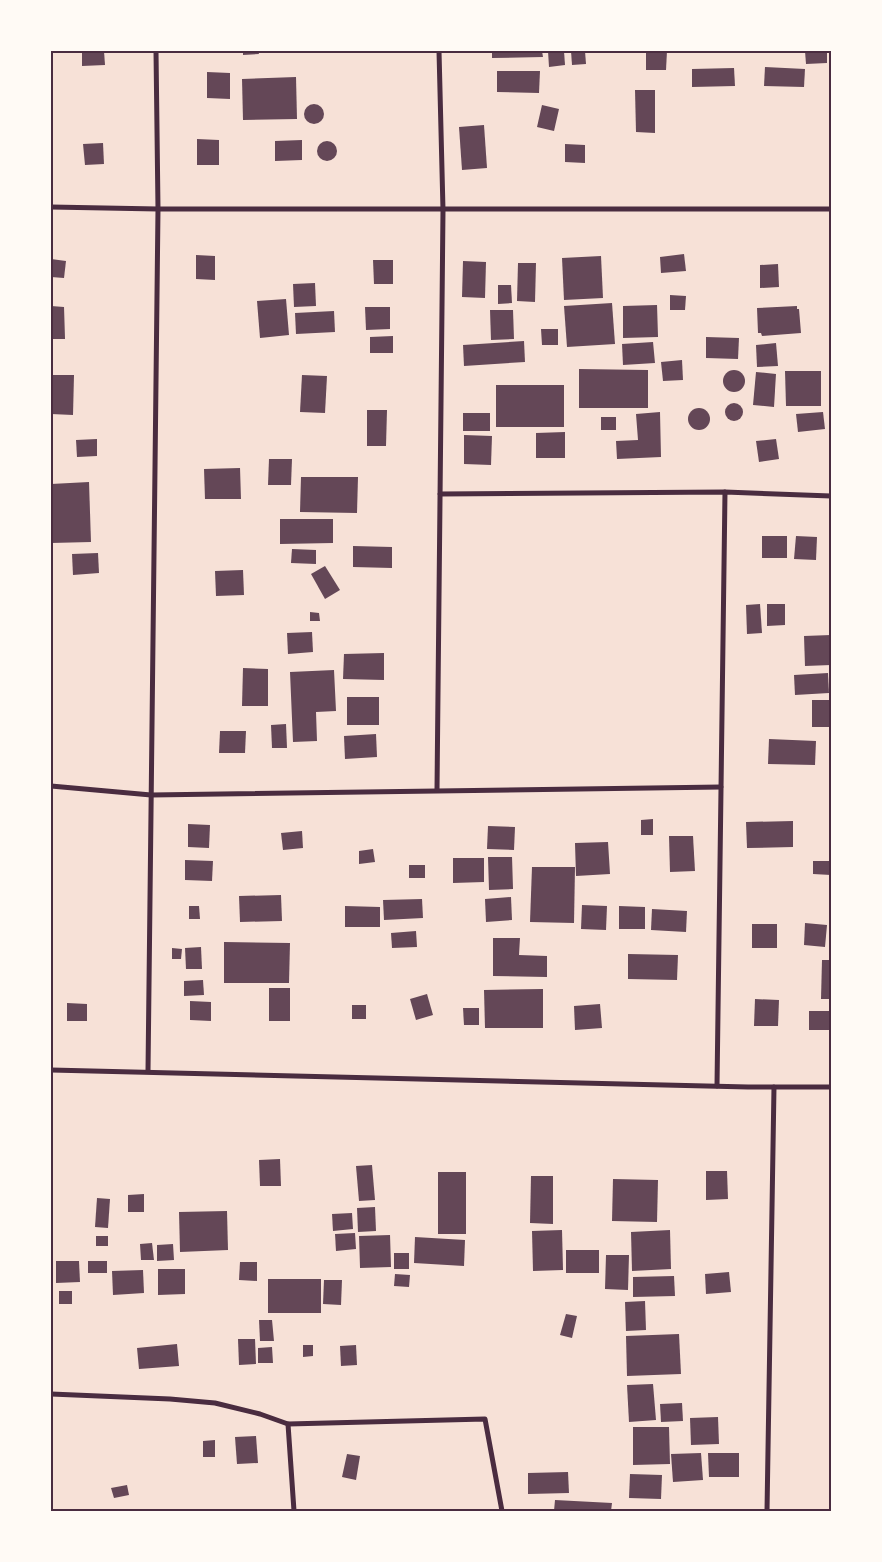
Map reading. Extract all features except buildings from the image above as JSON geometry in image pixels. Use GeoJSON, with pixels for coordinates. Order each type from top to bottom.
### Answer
{"type":"FeatureCollection","features":[{"type":"Feature","properties":{"kind":"street"},"geometry":{"type":"LineString","coordinates":[[148,1072],[158,209],[156,51]]}},
{"type":"Feature","properties":{"kind":"street"},"geometry":{"type":"LineString","coordinates":[[437,790],[443,210],[439,51]]}},
{"type":"Feature","properties":{"kind":"street"},"geometry":{"type":"LineString","coordinates":[[51,207],[443,210],[831,209]]}},
{"type":"Feature","properties":{"kind":"street"},"geometry":{"type":"LineString","coordinates":[[440,494],[725,492],[831,496]]}},
{"type":"Feature","properties":{"kind":"street"},"geometry":{"type":"LineString","coordinates":[[717,1086],[725,492]]}},
{"type":"Feature","properties":{"kind":"street"},"geometry":{"type":"LineString","coordinates":[[51,786],[151,795],[721,787]]}},
{"type":"Feature","properties":{"kind":"street"},"geometry":{"type":"LineString","coordinates":[[51,1070],[831,1087]]}},
{"type":"Feature","properties":{"kind":"street"},"geometry":{"type":"LineString","coordinates":[[767,1511],[774,1087]]}},
{"type":"Feature","properties":{"kind":"street"},"geometry":{"type":"LineString","coordinates":[[51,1394],[170,1399],[215,1403],[260,1414],[288,1424],[486,1419],[502,1511]]}},
{"type":"Feature","properties":{"kind":"street"},"geometry":{"type":"LineString","coordinates":[[288,1424],[294,1511]]}}]}
